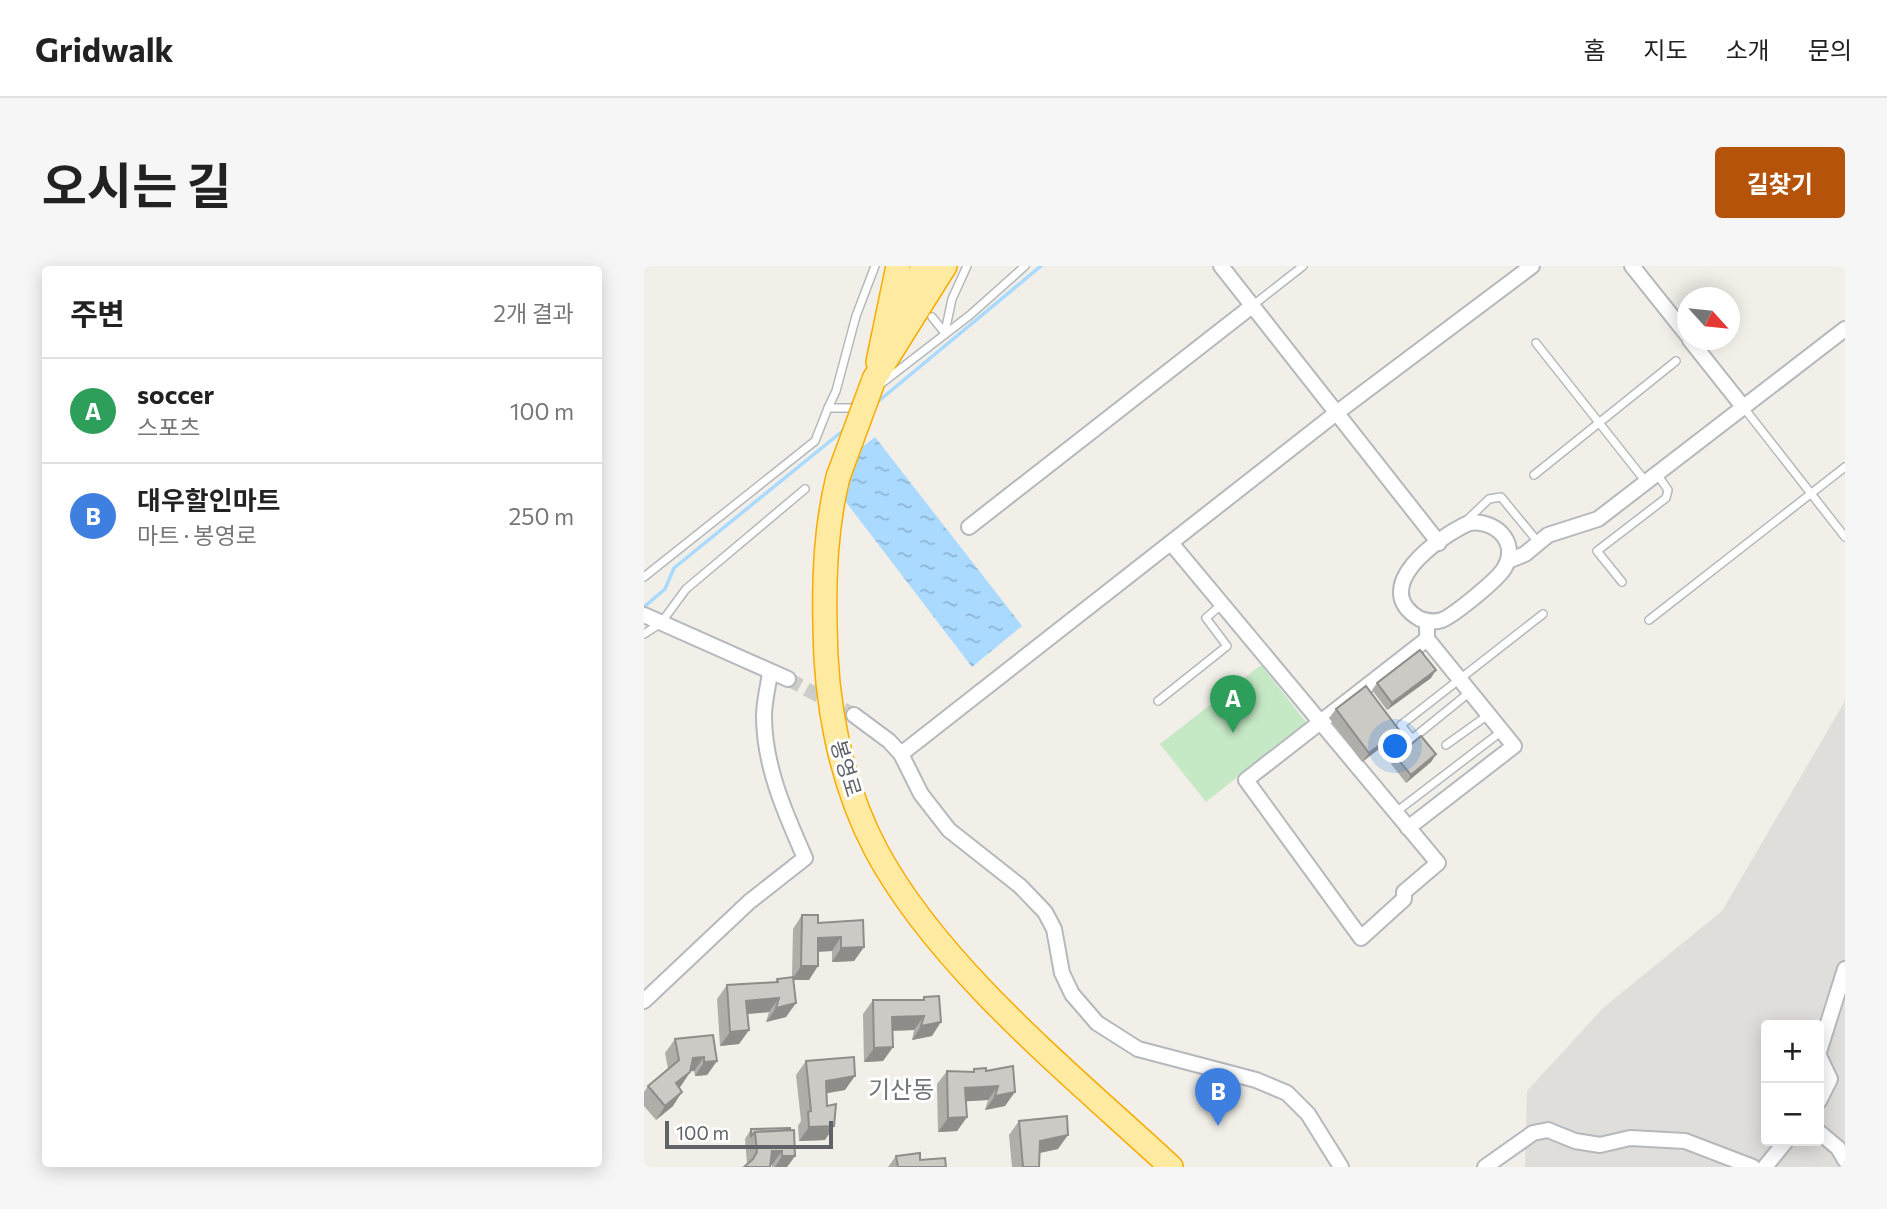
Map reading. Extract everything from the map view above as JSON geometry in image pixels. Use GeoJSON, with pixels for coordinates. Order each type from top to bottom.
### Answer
{"type":"FeatureCollection","features":[{"type":"Feature","properties":{"kind":"highway"},"geometry":{"type":"LineString","coordinates":[[874,381],[898,266]]}},
{"type":"Feature","properties":{"kind":"highway","name":"봉영로"},"geometry":{"type":"LineString","coordinates":[[923,266],[874,381],[838,477],[831,507],[824,570],[825,665],[834,726],[847,778],[875,848],[911,908],[966,972],[1171,1167]]}},
{"type":"Feature","properties":{"kind":"highway"},"geometry":{"type":"LineString","coordinates":[[874,381],[945,266]]}},
{"type":"Feature","properties":{"kind":"street"},"geometry":{"type":"LineString","coordinates":[[1221,266],[1439,543]]}},
{"type":"Feature","properties":{"kind":"street"},"geometry":{"type":"LineString","coordinates":[[901,754],[1335,414],[1532,266]]}},
{"type":"Feature","properties":{"kind":"street"},"geometry":{"type":"LineString","coordinates":[[1632,266],[1677,323]]}},
{"type":"Feature","properties":{"kind":"street"},"geometry":{"type":"LineString","coordinates":[[969,527],[1252,306]]}},
{"type":"Feature","properties":{"kind":"street"},"geometry":{"type":"LineString","coordinates":[[1508,561],[1525,554],[1538,542],[1555,533],[1598,519],[1845,329]]}},
{"type":"Feature","properties":{"kind":"street"},"geometry":{"type":"LineString","coordinates":[[1698,350],[1744,408]]}},
{"type":"Feature","properties":{"kind":"street"},"geometry":{"type":"LineString","coordinates":[[1477,522],[1495,527],[1507,542],[1508,561],[1501,573],[1444,619],[1427,621],[1412,615],[1405,608],[1401,585],[1410,567],[1461,527],[1477,522]]}},
{"type":"Feature","properties":{"kind":"street"},"geometry":{"type":"LineString","coordinates":[[1171,543],[1221,605],[1320,723],[1395,813],[1438,863],[1404,892],[1404,899],[1361,938],[1246,780],[1320,723],[1427,639]]}},
{"type":"Feature","properties":{"kind":"street"},"geometry":{"type":"LineString","coordinates":[[653,619],[788,679]]}},
{"type":"Feature","properties":{"kind":"street"},"geometry":{"type":"LineString","coordinates":[[1408,828],[1514,746],[1427,639],[1427,621]]}},
{"type":"Feature","properties":{"kind":"street"},"geometry":{"type":"LineString","coordinates":[[644,1001],[749,902],[805,858],[783,811],[766,742],[764,715],[770,673]]}},
{"type":"Feature","properties":{"kind":"street"},"geometry":{"type":"LineString","coordinates":[[854,715],[889,741],[901,754],[921,794],[949,830],[1028,893],[1045,912],[1054,929],[1062,973],[1072,994],[1097,1023],[1138,1049],[1256,1080],[1287,1093],[1308,1114],[1341,1167]]}},
{"type":"Feature","properties":{"kind":"street"},"geometry":{"type":"LineString","coordinates":[[1824,1038],[1845,969]]}},
{"type":"Feature","properties":{"kind":"street"},"geometry":{"type":"LineString","coordinates":[[1824,1065],[1830,1079],[1824,1091]]}},
{"type":"Feature","properties":{"kind":"street"},"geometry":{"type":"LineString","coordinates":[[1485,1167],[1533,1133],[1548,1130],[1574,1141],[1601,1145],[1630,1138],[1685,1141],[1753,1167]]}},
{"type":"Feature","properties":{"kind":"street"},"geometry":{"type":"LineString","coordinates":[[1824,1136],[1838,1148],[1845,1160]]}},
{"type":"Feature","properties":{"kind":"street"},"geometry":{"type":"LineString","coordinates":[[1765,1167],[1782,1146]]}},
{"type":"Feature","properties":{"kind":"lane"},"geometry":{"type":"LineString","coordinates":[[644,577],[815,441],[836,391],[856,316],[875,266]]}},
{"type":"Feature","properties":{"kind":"lane"},"geometry":{"type":"LineString","coordinates":[[945,333],[952,299],[967,266]]}},
{"type":"Feature","properties":{"kind":"lane"},"geometry":{"type":"LineString","coordinates":[[828,408],[852,408],[970,315],[1025,266]]}},
{"type":"Feature","properties":{"kind":"lane"},"geometry":{"type":"LineString","coordinates":[[1252,306],[1303,266]]}},
{"type":"Feature","properties":{"kind":"lane"},"geometry":{"type":"LineString","coordinates":[[932,317],[945,333]]}},
{"type":"Feature","properties":{"kind":"lane"},"geometry":{"type":"LineString","coordinates":[[1536,343],[1600,423],[1652,478],[1668,490],[1666,498],[1597,551],[1622,582]]}},
{"type":"Feature","properties":{"kind":"lane"},"geometry":{"type":"LineString","coordinates":[[1534,475],[1676,361]]}},
{"type":"Feature","properties":{"kind":"lane"},"geometry":{"type":"LineString","coordinates":[[1744,408],[1845,537]]}},
{"type":"Feature","properties":{"kind":"lane"},"geometry":{"type":"LineString","coordinates":[[1649,620],[1845,467]]}},
{"type":"Feature","properties":{"kind":"lane"},"geometry":{"type":"LineString","coordinates":[[644,634],[653,619],[686,589],[805,489]]}},
{"type":"Feature","properties":{"kind":"lane"},"geometry":{"type":"LineString","coordinates":[[1461,527],[1472,512],[1489,499],[1501,497],[1538,542]]}},
{"type":"Feature","properties":{"kind":"lane"},"geometry":{"type":"LineString","coordinates":[[1158,701],[1227,646],[1206,618],[1221,605]]}},
{"type":"Feature","properties":{"kind":"lane"},"geometry":{"type":"LineString","coordinates":[[1470,692],[1412,739],[1401,725],[1543,614]]}},
{"type":"Feature","properties":{"kind":"lane"},"geometry":{"type":"LineString","coordinates":[[1446,745],[1488,714]]}},
{"type":"Feature","properties":{"kind":"lane"},"geometry":{"type":"LineString","coordinates":[[1395,813],[1502,731]]}},
{"type":"Feature","properties":{"kind":"shaded area"},"geometry":{"type":"Polygon","coordinates":[[[1845,701],[1845,1167],[1525,1167],[1527,1091],[1603,1008],[1722,911],[1845,701]]]}},
{"type":"Feature","properties":{"kind":"green space"},"geometry":{"type":"Polygon","coordinates":[[[1261,665],[1306,722],[1206,802],[1160,744],[1261,665]]]}},
{"type":"Feature","properties":{"kind":"water"},"geometry":{"type":"Polygon","coordinates":[[[875,437],[1022,626],[972,667],[826,476],[875,437]]]}},
{"type":"Feature","properties":{"kind":"building"},"geometry":{"type":"Polygon","coordinates":[[[1420,650],[1436,670],[1392,703],[1377,683],[1420,650]]]}},
{"type":"Feature","properties":{"kind":"building"},"geometry":{"type":"Polygon","coordinates":[[[1366,686],[1399,730],[1369,753],[1336,709],[1366,686]]]}},
{"type":"Feature","properties":{"kind":"building"},"geometry":{"type":"Polygon","coordinates":[[[1421,736],[1436,754],[1411,775],[1396,757],[1421,736]]]}},
{"type":"Feature","properties":{"kind":"building"},"geometry":{"type":"Polygon","coordinates":[[[802,915],[818,915],[818,923],[863,920],[864,947],[841,948],[841,937],[818,938],[818,966],[801,966],[802,915]]]}},
{"type":"Feature","properties":{"kind":"building"},"geometry":{"type":"Polygon","coordinates":[[[793,977],[796,1003],[776,1008],[779,998],[746,1001],[749,1030],[730,1032],[727,985],[778,982],[777,979],[793,977]]]}},
{"type":"Feature","properties":{"kind":"building"},"geometry":{"type":"Polygon","coordinates":[[[939,996],[941,1022],[921,1026],[924,1016],[892,1017],[893,1047],[874,1048],[873,1000],[924,1000],[924,997],[939,996]]]}},
{"type":"Feature","properties":{"kind":"building"},"geometry":{"type":"Polygon","coordinates":[[[713,1035],[717,1061],[704,1062],[704,1057],[693,1058],[690,1072],[676,1083],[682,1092],[665,1106],[648,1086],[679,1060],[675,1039],[713,1035]]]}},
{"type":"Feature","properties":{"kind":"building"},"geometry":{"type":"Polygon","coordinates":[[[854,1057],[855,1076],[826,1081],[827,1106],[836,1104],[834,1126],[809,1127],[808,1112],[811,1111],[806,1061],[854,1057]]]}},
{"type":"Feature","properties":{"kind":"building"},"geometry":{"type":"Polygon","coordinates":[[[1013,1066],[1015,1092],[995,1096],[998,1086],[965,1088],[967,1117],[948,1118],[947,1071],[974,1072],[974,1069],[986,1068],[986,1071],[1013,1066]]]}},
{"type":"Feature","properties":{"kind":"building"},"geometry":{"type":"Polygon","coordinates":[[[1067,1116],[1068,1135],[1040,1141],[1039,1167],[1023,1167],[1019,1121],[1067,1116]]]}},
{"type":"Feature","properties":{"kind":"building"},"geometry":{"type":"Polygon","coordinates":[[[790,1128],[755,1132],[751,1136],[751,1129],[790,1128]]]}},
{"type":"Feature","properties":{"kind":"building"},"geometry":{"type":"Polygon","coordinates":[[[794,1130],[795,1156],[782,1156],[782,1151],[772,1151],[770,1167],[744,1167],[757,1152],[755,1132],[794,1130]]]}},
{"type":"Feature","properties":{"kind":"building"},"geometry":{"type":"Polygon","coordinates":[[[920,1153],[920,1160],[945,1158],[946,1167],[898,1167],[896,1156],[920,1153]]]}},
{"type":"Feature","properties":{"kind":"waterway"},"geometry":{"type":"LineString","coordinates":[[875,404],[1041,266]]}},
{"type":"Feature","properties":{"kind":"waterway"},"geometry":{"type":"LineString","coordinates":[[644,607],[665,589],[674,568],[845,429]]}},
{"type":"Feature","properties":{"kind":"tunnel"},"geometry":{"type":"LineString","coordinates":[[788,679],[854,715]]}},
{"type":"Feature","properties":{"kind":"place","name":"soccer"},"geometry":{"type":"Point","coordinates":[1233,733]}},
{"type":"Feature","properties":{"kind":"place","name":"대우할인마트"},"geometry":{"type":"Point","coordinates":[1218,1126]}},
{"type":"Feature","properties":{"kind":"district","name":"기산동"},"geometry":{"type":"Point","coordinates":[901,1088]}}]}
